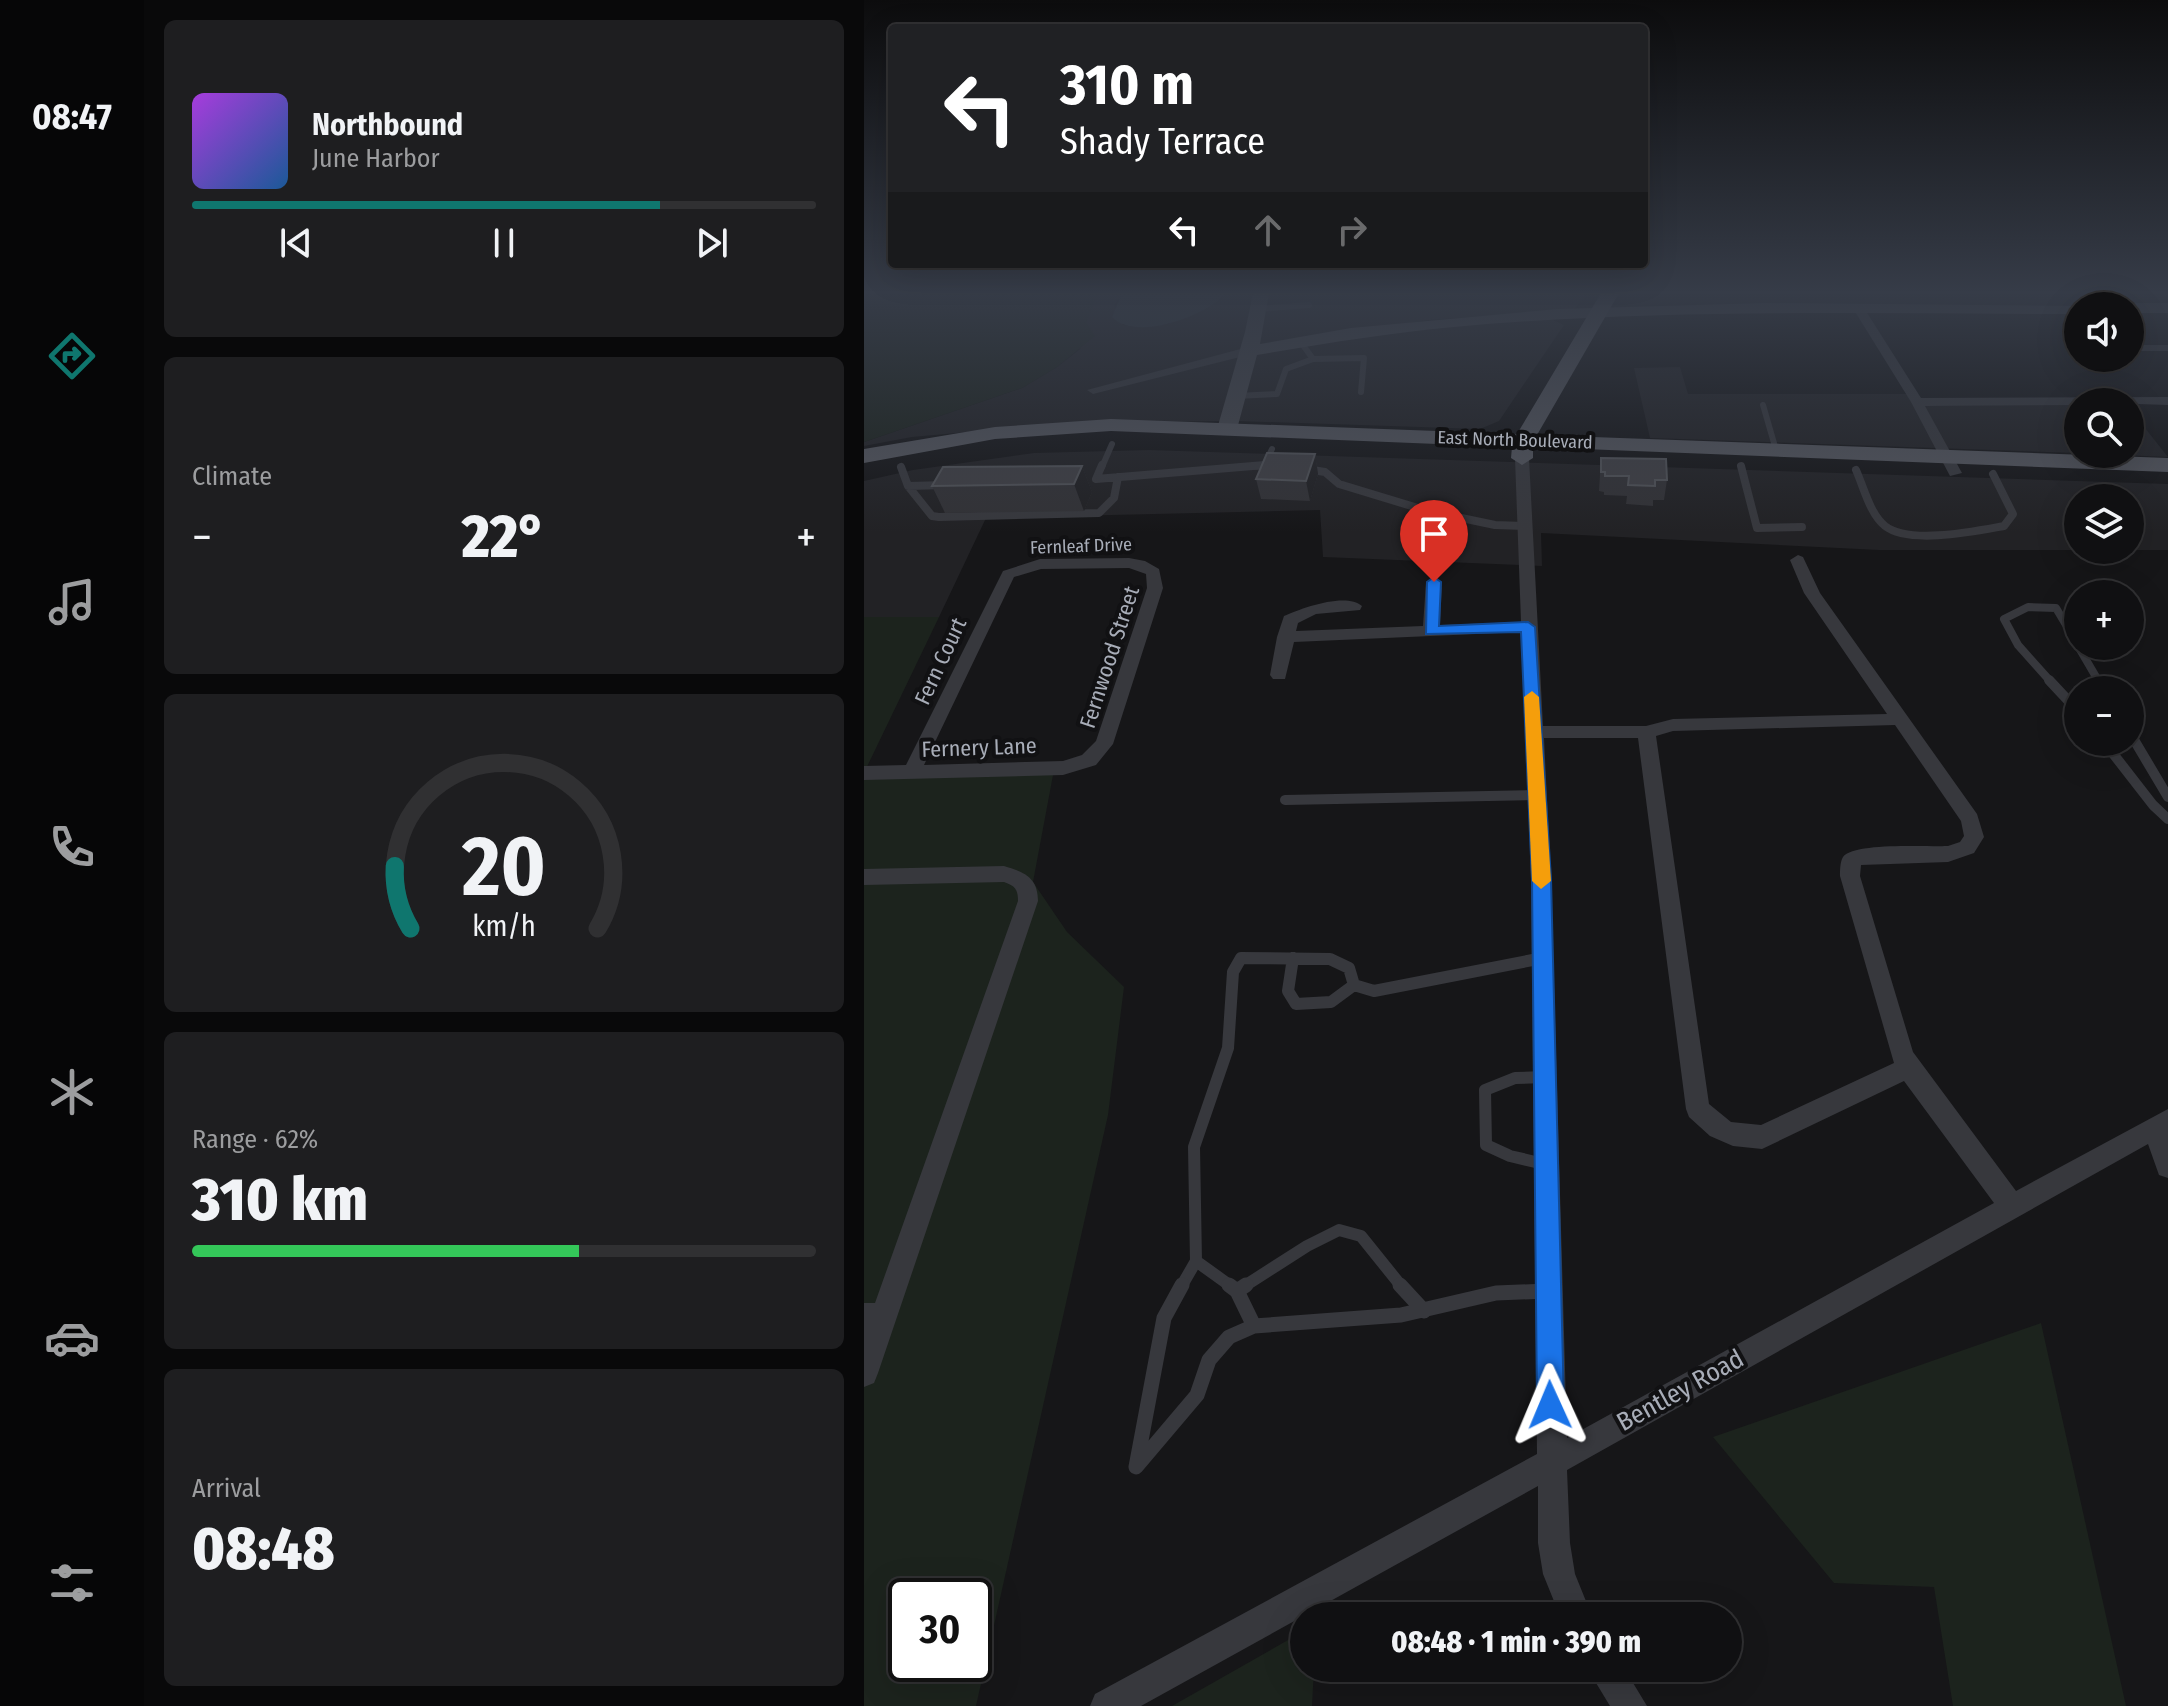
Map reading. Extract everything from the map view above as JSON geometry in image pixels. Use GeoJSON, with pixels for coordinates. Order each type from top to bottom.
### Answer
{"type":"FeatureCollection","features":[{"type":"Feature","properties":{"kind":"main road"},"geometry":{"type":"LineString","coordinates":[[1522,450],[1563,373]]}},
{"type":"Feature","properties":{"kind":"main road"},"geometry":{"type":"LineString","coordinates":[[1546,400],[1562,429],[1592,443]]}},
{"type":"Feature","properties":{"kind":"main road","name":"East North Boulevard"},"geometry":{"type":"LineString","coordinates":[[864,456],[929,443],[1031,429],[1126,425],[1227,429],[1741,466],[1856,470],[1951,465],[2168,465]]}},
{"type":"Feature","properties":{"kind":"main road"},"geometry":{"type":"LineString","coordinates":[[1177,446],[1202,441],[1227,429]]}},
{"type":"Feature","properties":{"kind":"main road","name":"East North Boulevard"},"geometry":{"type":"LineString","coordinates":[[864,475],[905,476],[1005,450],[1112,444],[1177,446],[1271,461],[1522,450],[1592,443],[1776,450],[1951,465],[1993,474],[2168,480]]}},
{"type":"Feature","properties":{"kind":"street"},"geometry":{"type":"LineString","coordinates":[[1093,390],[1162,373]]}},
{"type":"Feature","properties":{"kind":"street"},"geometry":{"type":"LineString","coordinates":[[1227,429],[1242,373]]}},
{"type":"Feature","properties":{"kind":"street"},"geometry":{"type":"LineString","coordinates":[[1899,373],[1951,465]]}},
{"type":"Feature","properties":{"kind":"street"},"geometry":{"type":"LineString","coordinates":[[1917,402],[2168,401]]}},
{"type":"Feature","properties":{"kind":"street"},"geometry":{"type":"LineString","coordinates":[[1522,450],[1543,958],[1554,1543],[1559,1574],[1570,1602]]}},
{"type":"Feature","properties":{"kind":"street"},"geometry":{"type":"LineString","coordinates":[[1798,560],[1812,593],[1970,819],[1974,837],[1967,848],[1948,854],[1858,856],[1851,861],[1850,876],[1902,1056],[2012,1206]]}},
{"type":"Feature","properties":{"kind":"street","name":"Fernleaf Drive"},"geometry":{"type":"LineString","coordinates":[[1012,571],[1040,564],[1129,563],[1150,568]]}},
{"type":"Feature","properties":{"kind":"street","name":"Fernwood Street"},"geometry":{"type":"LineString","coordinates":[[1093,757],[1104,744],[1110,728],[1122,682],[1155,588],[1154,572],[1150,568]]}},
{"type":"Feature","properties":{"kind":"street","name":"Fern Court"},"geometry":{"type":"LineString","coordinates":[[911,773],[1002,582],[1012,571]]}},
{"type":"Feature","properties":{"kind":"street"},"geometry":{"type":"LineString","coordinates":[[1431,631],[1434,582]]}},
{"type":"Feature","properties":{"kind":"street"},"geometry":{"type":"LineString","coordinates":[[1279,675],[1290,620],[1304,612],[1354,606]]}},
{"type":"Feature","properties":{"kind":"street"},"geometry":{"type":"LineString","coordinates":[[1285,637],[1528,627]]}},
{"type":"Feature","properties":{"kind":"street"},"geometry":{"type":"LineString","coordinates":[[1533,732],[1646,732],[1673,725],[1899,718]]}},
{"type":"Feature","properties":{"kind":"street"},"geometry":{"type":"LineString","coordinates":[[1646,732],[1698,1109],[1715,1129],[1739,1137],[1762,1137],[1909,1067]]}},
{"type":"Feature","properties":{"kind":"street","name":"Fernery Lane"},"geometry":{"type":"LineString","coordinates":[[864,773],[1063,768],[1093,757]]}},
{"type":"Feature","properties":{"kind":"street"},"geometry":{"type":"LineString","coordinates":[[864,877],[1004,874],[1020,879],[1028,889],[1028,901],[874,1317],[864,1373]]}},
{"type":"Feature","properties":{"kind":"street"},"geometry":{"type":"LineString","coordinates":[[2161,1124],[2168,1166]]}},
{"type":"Feature","properties":{"kind":"street","name":"Bentley Road"},"geometry":{"type":"LineString","coordinates":[[1107,1706],[2161,1124]]}},
{"type":"Feature","properties":{"kind":"street"},"geometry":{"type":"LineString","coordinates":[[1614,1682],[1630,1706]]}},
{"type":"Feature","properties":{"kind":"lane"},"geometry":{"type":"LineString","coordinates":[[1236,396],[1277,394],[1285,373]]}},
{"type":"Feature","properties":{"kind":"lane"},"geometry":{"type":"LineString","coordinates":[[1361,392],[1363,373]]}},
{"type":"Feature","properties":{"kind":"lane"},"geometry":{"type":"LineString","coordinates":[[1763,405],[1776,450]]}},
{"type":"Feature","properties":{"kind":"lane"},"geometry":{"type":"LineString","coordinates":[[1096,479],[1112,444]]}},
{"type":"Feature","properties":{"kind":"lane"},"geometry":{"type":"LineString","coordinates":[[1085,481],[1271,461]]}},
{"type":"Feature","properties":{"kind":"lane"},"geometry":{"type":"LineString","coordinates":[[1741,466],[1757,528],[1802,527]]}},
{"type":"Feature","properties":{"kind":"lane"},"geometry":{"type":"LineString","coordinates":[[1298,468],[1325,472],[1339,484],[1428,511],[1495,525],[1524,526]]}},
{"type":"Feature","properties":{"kind":"lane"},"geometry":{"type":"LineString","coordinates":[[1856,470],[1885,526],[1897,534],[2004,526],[2013,514],[1993,474]]}},
{"type":"Feature","properties":{"kind":"lane"},"geometry":{"type":"LineString","coordinates":[[905,476],[932,516],[939,517],[1099,513],[1107,508],[1118,492],[1118,477]]}},
{"type":"Feature","properties":{"kind":"lane"},"geometry":{"type":"LineString","coordinates":[[905,476],[951,485]]}},
{"type":"Feature","properties":{"kind":"lane"},"geometry":{"type":"LineString","coordinates":[[2064,622],[2056,608],[2041,604],[2023,607],[2004,619],[2009,632],[2039,672],[2064,697]]}},
{"type":"Feature","properties":{"kind":"lane"},"geometry":{"type":"LineString","coordinates":[[2115,756],[2153,805],[2168,819]]}},
{"type":"Feature","properties":{"kind":"lane"},"geometry":{"type":"LineString","coordinates":[[2143,756],[2168,797]]}},
{"type":"Feature","properties":{"kind":"lane"},"geometry":{"type":"LineString","coordinates":[[1285,800],[1537,795]]}},
{"type":"Feature","properties":{"kind":"lane"},"geometry":{"type":"LineString","coordinates":[[1354,985],[1349,968],[1330,959],[1241,958],[1233,972],[1228,1048],[1194,1147],[1196,1261],[1164,1318],[1136,1467],[1197,1395],[1209,1360],[1229,1337],[1254,1326],[1401,1315],[1496,1293],[1548,1291]]}},
{"type":"Feature","properties":{"kind":"lane"},"geometry":{"type":"LineString","coordinates":[[1293,958],[1288,991],[1296,1004],[1331,1002],[1354,985]]}},
{"type":"Feature","properties":{"kind":"lane"},"geometry":{"type":"LineString","coordinates":[[1354,985],[1374,991],[1543,958]]}},
{"type":"Feature","properties":{"kind":"lane"},"geometry":{"type":"LineString","coordinates":[[1545,1077],[1515,1078],[1497,1083],[1485,1090],[1485,1104],[1486,1145],[1510,1156],[1546,1165]]}},
{"type":"Feature","properties":{"kind":"lane"},"geometry":{"type":"LineString","coordinates":[[1237,1291],[1307,1246],[1339,1230],[1361,1236],[1424,1311]]}},
{"type":"Feature","properties":{"kind":"lane"},"geometry":{"type":"LineString","coordinates":[[1196,1261],[1237,1291],[1254,1326]]}},
{"type":"Feature","properties":{"kind":"shaded area"},"geometry":{"type":"Polygon","coordinates":[[[864,373],[1048,373],[1022,388],[864,442],[864,373]]]}},
{"type":"Feature","properties":{"kind":"shaded area"},"geometry":{"type":"Polygon","coordinates":[[[1048,373],[1235,373],[1223,421],[1068,423],[912,437],[864,446],[864,442],[1022,388],[1048,373]]]}},
{"type":"Feature","properties":{"kind":"shaded area"},"geometry":{"type":"Polygon","coordinates":[[[1248,373],[1532,373],[1499,421],[1480,429],[1236,421],[1248,373]]]}},
{"type":"Feature","properties":{"kind":"shaded area"},"geometry":{"type":"Polygon","coordinates":[[[1635,373],[1682,373],[1688,394],[1911,394],[1918,406],[2064,404],[2064,453],[1650,438],[1635,373]]]}},
{"type":"Feature","properties":{"kind":"shaded area"},"geometry":{"type":"Polygon","coordinates":[[[2144,427],[2168,457],[2144,456],[2144,427]]]}},
{"type":"Feature","properties":{"kind":"shaded area"},"geometry":{"type":"Polygon","coordinates":[[[1149,450],[2168,484],[2168,550],[2144,550],[2144,484],[2064,484],[2064,550],[1879,550],[1541,533],[1542,566],[1323,557],[1320,510],[986,518],[939,617],[864,617],[864,481],[913,470],[1034,453],[1149,450]]]}},
{"type":"Feature","properties":{"kind":"shaded area"},"geometry":{"type":"Polygon","coordinates":[[[864,617],[939,617],[864,773],[864,617]]]}},
{"type":"Feature","properties":{"kind":"shaded area"},"geometry":{"type":"Polygon","coordinates":[[[864,775],[1053,775],[1033,882],[1067,932],[1124,987],[1108,1115],[992,1634],[992,1578],[888,1578],[888,1682],[981,1682],[976,1706],[864,1706],[864,775]]]}},
{"type":"Feature","properties":{"kind":"shaded area"},"geometry":{"type":"Polygon","coordinates":[[[2041,1323],[2126,1706],[1953,1706],[1934,1587],[1834,1583],[1713,1437],[2041,1323]]]}},
{"type":"Feature","properties":{"kind":"shaded area"},"geometry":{"type":"Polygon","coordinates":[[[1290,1639],[1290,1682],[1313,1682],[1312,1706],[1172,1706],[1290,1639]]]}},
{"type":"Feature","properties":{"kind":"building"},"geometry":{"type":"Polygon","coordinates":[[[1267,453],[1315,454],[1306,481],[1256,479],[1267,453]]]}},
{"type":"Feature","properties":{"kind":"building"},"geometry":{"type":"Polygon","coordinates":[[[1601,458],[1666,459],[1667,480],[1655,480],[1655,486],[1628,485],[1629,476],[1605,476],[1605,472],[1601,472],[1601,458]]]}},
{"type":"Feature","properties":{"kind":"building"},"geometry":{"type":"Polygon","coordinates":[[[1082,466],[1074,484],[932,486],[943,467],[1082,466]]]}},
{"type":"Feature","properties":{"kind":"slow traffic"},"geometry":{"type":"LineString","coordinates":[[1532,697],[1541,881]]}},
{"type":"Feature","properties":{"kind":"route"},"geometry":{"type":"LineString","coordinates":[[1434,582],[1431,631],[1528,627],[1541,879],[1550,1405]]}}]}
